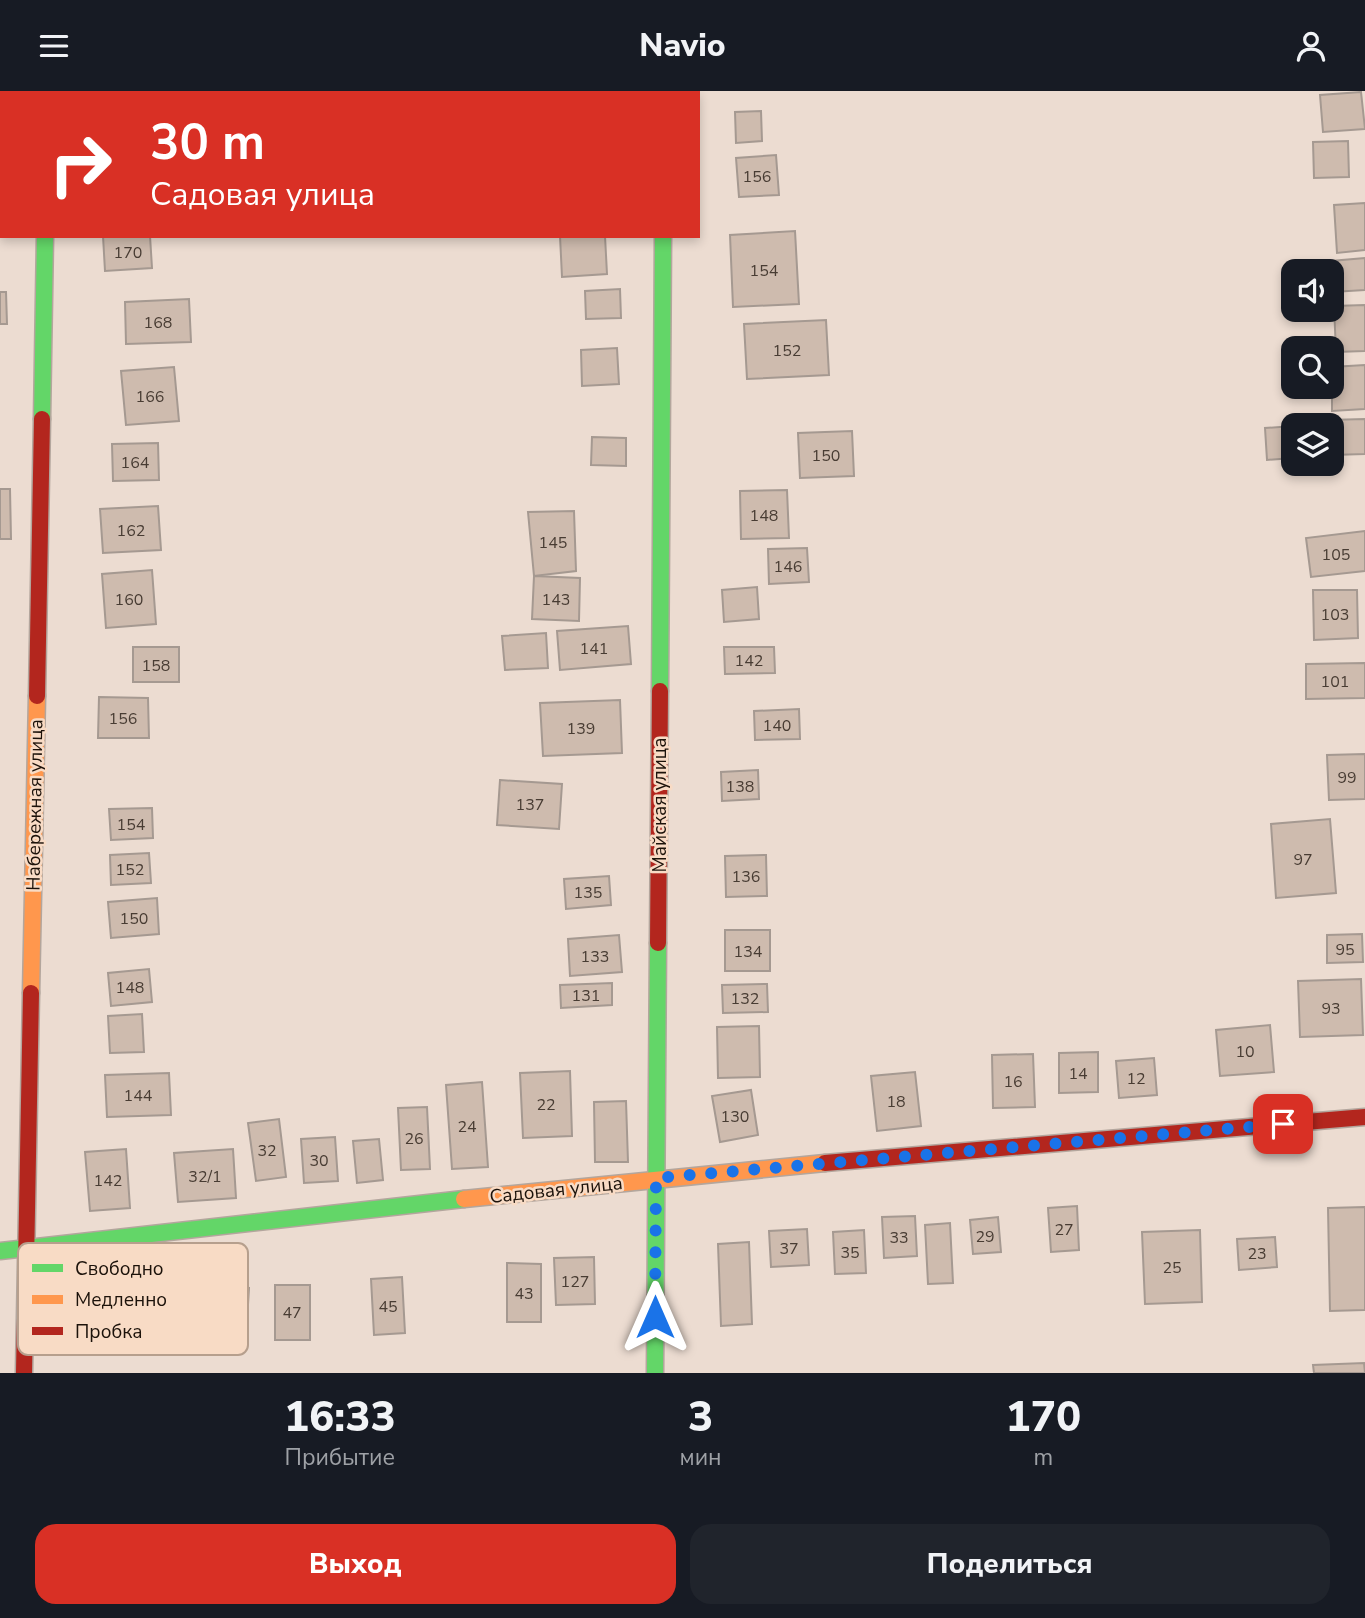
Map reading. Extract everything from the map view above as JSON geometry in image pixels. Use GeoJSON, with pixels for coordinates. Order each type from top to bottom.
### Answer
{"type":"FeatureCollection","features":[{"type":"Feature","properties":{"kind":"street","name":"Набережная улица"},"geometry":{"type":"LineString","coordinates":[[25,1243],[46,238]]}},
{"type":"Feature","properties":{"kind":"street","name":"Майская улица"},"geometry":{"type":"LineString","coordinates":[[655,1373],[663,238]]}},
{"type":"Feature","properties":{"kind":"street","name":"Садовая улица"},"geometry":{"type":"LineString","coordinates":[[70,1243],[656,1178],[1365,1117]]}},
{"type":"Feature","properties":{"kind":"street","name":"Садовая улица"},"geometry":{"type":"LineString","coordinates":[[0,1251],[18,1249]]}},
{"type":"Feature","properties":{"kind":"street","name":"Набережная улица"},"geometry":{"type":"LineString","coordinates":[[24,1355],[24,1373]]}},
{"type":"Feature","properties":{"kind":"building"},"geometry":{"type":"Polygon","coordinates":[[[1361,92],[1365,129],[1323,132],[1320,95],[1361,92]]]}},
{"type":"Feature","properties":{"kind":"building"},"geometry":{"type":"Polygon","coordinates":[[[761,111],[762,141],[736,143],[735,112],[761,111]]]}},
{"type":"Feature","properties":{"kind":"building"},"geometry":{"type":"Polygon","coordinates":[[[1348,141],[1349,177],[1314,178],[1313,142],[1348,141]]]}},
{"type":"Feature","properties":{"kind":"building"},"geometry":{"type":"Polygon","coordinates":[[[776,155],[779,195],[739,197],[736,158],[776,155]]]}},
{"type":"Feature","properties":{"kind":"building"},"geometry":{"type":"Polygon","coordinates":[[[1365,203],[1365,250],[1337,253],[1334,205],[1365,203]]]}},
{"type":"Feature","properties":{"kind":"building"},"geometry":{"type":"Polygon","coordinates":[[[795,231],[799,304],[733,307],[730,235],[795,231]]]}},
{"type":"Feature","properties":{"kind":"building"},"geometry":{"type":"Polygon","coordinates":[[[103,238],[150,238],[152,268],[105,271],[103,238]]]}},
{"type":"Feature","properties":{"kind":"building"},"geometry":{"type":"Polygon","coordinates":[[[560,238],[605,238],[607,274],[562,277],[560,238]]]}},
{"type":"Feature","properties":{"kind":"building"},"geometry":{"type":"Polygon","coordinates":[[[1365,258],[1365,290],[1344,291],[1344,260],[1365,258]]]}},
{"type":"Feature","properties":{"kind":"building"},"geometry":{"type":"Polygon","coordinates":[[[620,289],[621,318],[586,319],[585,291],[620,289]]]}},
{"type":"Feature","properties":{"kind":"building"},"geometry":{"type":"Polygon","coordinates":[[[0,292],[6,292],[7,324],[0,324],[0,292]]]}},
{"type":"Feature","properties":{"kind":"building"},"geometry":{"type":"Polygon","coordinates":[[[189,299],[191,342],[126,344],[125,302],[189,299]]]}},
{"type":"Feature","properties":{"kind":"building"},"geometry":{"type":"Polygon","coordinates":[[[1365,305],[1365,351],[1344,352],[1344,336],[1335,336],[1335,322],[1344,322],[1344,306],[1365,305]]]}},
{"type":"Feature","properties":{"kind":"building"},"geometry":{"type":"Polygon","coordinates":[[[826,320],[829,375],[747,379],[744,324],[826,320]]]}},
{"type":"Feature","properties":{"kind":"building"},"geometry":{"type":"Polygon","coordinates":[[[617,348],[619,384],[582,386],[581,350],[617,348]]]}},
{"type":"Feature","properties":{"kind":"building"},"geometry":{"type":"Polygon","coordinates":[[[1365,365],[1365,409],[1332,411],[1332,399],[1344,399],[1344,366],[1365,365]]]}},
{"type":"Feature","properties":{"kind":"building"},"geometry":{"type":"Polygon","coordinates":[[[174,367],[179,421],[126,425],[121,371],[174,367]]]}},
{"type":"Feature","properties":{"kind":"building"},"geometry":{"type":"Polygon","coordinates":[[[1365,419],[1365,454],[1344,455],[1344,420],[1365,419]]]}},
{"type":"Feature","properties":{"kind":"building"},"geometry":{"type":"Polygon","coordinates":[[[1281,427],[1281,459],[1267,460],[1265,428],[1281,427]]]}},
{"type":"Feature","properties":{"kind":"building"},"geometry":{"type":"Polygon","coordinates":[[[852,431],[854,476],[800,478],[798,433],[852,431]]]}},
{"type":"Feature","properties":{"kind":"building"},"geometry":{"type":"Polygon","coordinates":[[[592,437],[626,438],[626,466],[591,465],[592,437]]]}},
{"type":"Feature","properties":{"kind":"building"},"geometry":{"type":"Polygon","coordinates":[[[158,443],[159,480],[113,481],[112,444],[158,443]]]}},
{"type":"Feature","properties":{"kind":"building"},"geometry":{"type":"Polygon","coordinates":[[[0,489],[10,489],[11,539],[0,539],[0,489]]]}},
{"type":"Feature","properties":{"kind":"building"},"geometry":{"type":"Polygon","coordinates":[[[787,490],[789,538],[741,539],[740,491],[787,490]]]}},
{"type":"Feature","properties":{"kind":"building"},"geometry":{"type":"Polygon","coordinates":[[[158,506],[161,550],[103,553],[100,509],[158,506]]]}},
{"type":"Feature","properties":{"kind":"building"},"geometry":{"type":"Polygon","coordinates":[[[574,511],[576,571],[534,576],[528,512],[574,511]]]}},
{"type":"Feature","properties":{"kind":"building"},"geometry":{"type":"Polygon","coordinates":[[[1365,531],[1365,571],[1311,577],[1306,538],[1365,531]]]}},
{"type":"Feature","properties":{"kind":"building"},"geometry":{"type":"Polygon","coordinates":[[[807,548],[809,582],[769,584],[768,549],[807,548]]]}},
{"type":"Feature","properties":{"kind":"building"},"geometry":{"type":"Polygon","coordinates":[[[152,570],[156,624],[106,628],[102,574],[152,570]]]}},
{"type":"Feature","properties":{"kind":"building"},"geometry":{"type":"Polygon","coordinates":[[[534,576],[580,578],[579,621],[532,619],[534,576]]]}},
{"type":"Feature","properties":{"kind":"building"},"geometry":{"type":"Polygon","coordinates":[[[757,587],[759,619],[724,622],[722,590],[757,587]]]}},
{"type":"Feature","properties":{"kind":"building"},"geometry":{"type":"Polygon","coordinates":[[[1313,590],[1357,590],[1358,638],[1314,640],[1313,590]]]}},
{"type":"Feature","properties":{"kind":"building"},"geometry":{"type":"Polygon","coordinates":[[[628,626],[631,664],[560,670],[557,631],[628,626]]]}},
{"type":"Feature","properties":{"kind":"building"},"geometry":{"type":"Polygon","coordinates":[[[546,633],[548,668],[505,670],[502,636],[546,633]]]}},
{"type":"Feature","properties":{"kind":"building"},"geometry":{"type":"Polygon","coordinates":[[[133,647],[179,647],[179,682],[133,682],[133,647]]]}},
{"type":"Feature","properties":{"kind":"building"},"geometry":{"type":"Polygon","coordinates":[[[724,647],[774,647],[775,673],[725,674],[724,647]]]}},
{"type":"Feature","properties":{"kind":"building"},"geometry":{"type":"Polygon","coordinates":[[[1365,663],[1365,698],[1306,699],[1306,664],[1365,663]]]}},
{"type":"Feature","properties":{"kind":"building"},"geometry":{"type":"Polygon","coordinates":[[[99,697],[148,698],[149,738],[98,738],[99,697]]]}},
{"type":"Feature","properties":{"kind":"building"},"geometry":{"type":"Polygon","coordinates":[[[620,700],[622,753],[543,756],[540,703],[620,700]]]}},
{"type":"Feature","properties":{"kind":"building"},"geometry":{"type":"Polygon","coordinates":[[[799,709],[800,739],[755,740],[754,711],[799,709]]]}},
{"type":"Feature","properties":{"kind":"building"},"geometry":{"type":"Polygon","coordinates":[[[1365,754],[1365,799],[1329,800],[1327,755],[1365,754]]]}},
{"type":"Feature","properties":{"kind":"building"},"geometry":{"type":"Polygon","coordinates":[[[758,770],[759,799],[722,801],[721,772],[758,770]]]}},
{"type":"Feature","properties":{"kind":"building"},"geometry":{"type":"Polygon","coordinates":[[[500,780],[562,784],[559,829],[497,825],[500,780]]]}},
{"type":"Feature","properties":{"kind":"building"},"geometry":{"type":"Polygon","coordinates":[[[152,808],[153,838],[111,840],[109,809],[152,808]]]}},
{"type":"Feature","properties":{"kind":"building"},"geometry":{"type":"Polygon","coordinates":[[[1330,819],[1336,893],[1276,898],[1271,824],[1330,819]]]}},
{"type":"Feature","properties":{"kind":"building"},"geometry":{"type":"Polygon","coordinates":[[[149,853],[151,883],[111,885],[110,855],[149,853]]]}},
{"type":"Feature","properties":{"kind":"building"},"geometry":{"type":"Polygon","coordinates":[[[766,855],[767,896],[726,897],[725,856],[766,855]]]}},
{"type":"Feature","properties":{"kind":"building"},"geometry":{"type":"Polygon","coordinates":[[[609,876],[611,905],[566,909],[564,879],[609,876]]]}},
{"type":"Feature","properties":{"kind":"building"},"geometry":{"type":"Polygon","coordinates":[[[157,898],[159,934],[111,938],[108,902],[157,898]]]}},
{"type":"Feature","properties":{"kind":"building"},"geometry":{"type":"Polygon","coordinates":[[[725,930],[770,930],[770,971],[725,971],[725,930]]]}},
{"type":"Feature","properties":{"kind":"building"},"geometry":{"type":"Polygon","coordinates":[[[1362,934],[1363,962],[1327,963],[1327,935],[1362,934]]]}},
{"type":"Feature","properties":{"kind":"building"},"geometry":{"type":"Polygon","coordinates":[[[619,935],[622,972],[570,976],[568,939],[619,935]]]}},
{"type":"Feature","properties":{"kind":"building"},"geometry":{"type":"Polygon","coordinates":[[[149,969],[152,1002],[111,1006],[108,973],[149,969]]]}},
{"type":"Feature","properties":{"kind":"building"},"geometry":{"type":"Polygon","coordinates":[[[1361,979],[1363,1035],[1300,1037],[1298,981],[1361,979]]]}},
{"type":"Feature","properties":{"kind":"building"},"geometry":{"type":"Polygon","coordinates":[[[612,983],[612,1005],[561,1008],[560,985],[612,983]]]}},
{"type":"Feature","properties":{"kind":"building"},"geometry":{"type":"Polygon","coordinates":[[[767,984],[768,1012],[723,1013],[722,985],[767,984]]]}},
{"type":"Feature","properties":{"kind":"building"},"geometry":{"type":"Polygon","coordinates":[[[142,1014],[144,1052],[110,1053],[108,1016],[142,1014]]]}},
{"type":"Feature","properties":{"kind":"building"},"geometry":{"type":"Polygon","coordinates":[[[1270,1025],[1274,1072],[1220,1076],[1216,1030],[1270,1025]]]}},
{"type":"Feature","properties":{"kind":"building"},"geometry":{"type":"Polygon","coordinates":[[[759,1026],[760,1077],[718,1078],[717,1027],[759,1026]]]}},
{"type":"Feature","properties":{"kind":"building"},"geometry":{"type":"Polygon","coordinates":[[[1098,1052],[1098,1092],[1059,1093],[1059,1053],[1098,1052]]]}},
{"type":"Feature","properties":{"kind":"building"},"geometry":{"type":"Polygon","coordinates":[[[1033,1054],[1035,1107],[993,1108],[992,1055],[1033,1054]]]}},
{"type":"Feature","properties":{"kind":"building"},"geometry":{"type":"Polygon","coordinates":[[[1154,1058],[1157,1095],[1119,1098],[1116,1061],[1154,1058]]]}},
{"type":"Feature","properties":{"kind":"building"},"geometry":{"type":"Polygon","coordinates":[[[570,1071],[572,1136],[523,1138],[520,1073],[570,1071]]]}},
{"type":"Feature","properties":{"kind":"building"},"geometry":{"type":"Polygon","coordinates":[[[915,1072],[921,1126],[877,1131],[871,1076],[915,1072]]]}},
{"type":"Feature","properties":{"kind":"building"},"geometry":{"type":"Polygon","coordinates":[[[169,1073],[171,1115],[107,1117],[105,1075],[169,1073]]]}},
{"type":"Feature","properties":{"kind":"building"},"geometry":{"type":"Polygon","coordinates":[[[482,1082],[488,1167],[452,1169],[446,1085],[482,1082]]]}},
{"type":"Feature","properties":{"kind":"building"},"geometry":{"type":"Polygon","coordinates":[[[751,1090],[758,1135],[720,1142],[712,1096],[751,1090]]]}},
{"type":"Feature","properties":{"kind":"building"},"geometry":{"type":"Polygon","coordinates":[[[626,1101],[628,1162],[595,1162],[594,1102],[626,1101]]]}},
{"type":"Feature","properties":{"kind":"building"},"geometry":{"type":"Polygon","coordinates":[[[427,1107],[430,1169],[401,1170],[398,1108],[427,1107]]]}},
{"type":"Feature","properties":{"kind":"building"},"geometry":{"type":"Polygon","coordinates":[[[279,1119],[286,1177],[256,1181],[248,1123],[279,1119]]]}},
{"type":"Feature","properties":{"kind":"building"},"geometry":{"type":"Polygon","coordinates":[[[335,1137],[338,1181],[304,1183],[301,1139],[335,1137]]]}},
{"type":"Feature","properties":{"kind":"building"},"geometry":{"type":"Polygon","coordinates":[[[379,1139],[383,1180],[357,1183],[353,1141],[379,1139]]]}},
{"type":"Feature","properties":{"kind":"building"},"geometry":{"type":"Polygon","coordinates":[[[126,1149],[130,1208],[90,1211],[85,1152],[126,1149]]]}},
{"type":"Feature","properties":{"kind":"building"},"geometry":{"type":"Polygon","coordinates":[[[233,1149],[236,1198],[178,1202],[174,1153],[233,1149]]]}},
{"type":"Feature","properties":{"kind":"building"},"geometry":{"type":"Polygon","coordinates":[[[1077,1206],[1079,1250],[1051,1252],[1048,1208],[1077,1206]]]}},
{"type":"Feature","properties":{"kind":"building"},"geometry":{"type":"Polygon","coordinates":[[[1365,1207],[1365,1310],[1330,1311],[1328,1208],[1365,1207]]]}},
{"type":"Feature","properties":{"kind":"building"},"geometry":{"type":"Polygon","coordinates":[[[915,1216],[917,1256],[884,1258],[882,1217],[915,1216]]]}},
{"type":"Feature","properties":{"kind":"building"},"geometry":{"type":"Polygon","coordinates":[[[998,1217],[1001,1252],[973,1254],[970,1220],[998,1217]]]}},
{"type":"Feature","properties":{"kind":"building"},"geometry":{"type":"Polygon","coordinates":[[[950,1223],[953,1283],[928,1284],[925,1225],[950,1223]]]}},
{"type":"Feature","properties":{"kind":"building"},"geometry":{"type":"Polygon","coordinates":[[[807,1229],[809,1265],[771,1267],[769,1231],[807,1229]]]}},
{"type":"Feature","properties":{"kind":"building"},"geometry":{"type":"Polygon","coordinates":[[[864,1230],[866,1273],[835,1274],[833,1232],[864,1230]]]}},
{"type":"Feature","properties":{"kind":"building"},"geometry":{"type":"Polygon","coordinates":[[[1200,1230],[1202,1302],[1145,1304],[1142,1232],[1200,1230]]]}},
{"type":"Feature","properties":{"kind":"building"},"geometry":{"type":"Polygon","coordinates":[[[1275,1237],[1277,1267],[1239,1270],[1237,1239],[1275,1237]]]}},
{"type":"Feature","properties":{"kind":"building"},"geometry":{"type":"Polygon","coordinates":[[[749,1242],[752,1324],[721,1326],[718,1244],[749,1242]]]}},
{"type":"Feature","properties":{"kind":"building"},"geometry":{"type":"Polygon","coordinates":[[[594,1257],[595,1304],[556,1305],[554,1258],[594,1257]]]}},
{"type":"Feature","properties":{"kind":"building"},"geometry":{"type":"Polygon","coordinates":[[[507,1263],[541,1264],[541,1322],[507,1322],[507,1263]]]}},
{"type":"Feature","properties":{"kind":"building"},"geometry":{"type":"Polygon","coordinates":[[[402,1277],[405,1333],[374,1335],[371,1279],[402,1277]]]}},
{"type":"Feature","properties":{"kind":"building"},"geometry":{"type":"Polygon","coordinates":[[[275,1285],[310,1285],[310,1340],[275,1340],[275,1285]]]}},
{"type":"Feature","properties":{"kind":"building"},"geometry":{"type":"Polygon","coordinates":[[[1364,1363],[1365,1373],[1314,1373],[1313,1365],[1364,1363]]]}},
{"type":"Feature","properties":{"kind":"traffic: fast"},"geometry":{"type":"LineString","coordinates":[[42,419],[45,238]]}},
{"type":"Feature","properties":{"kind":"traffic: fast"},"geometry":{"type":"LineString","coordinates":[[660,691],[663,238]]}},
{"type":"Feature","properties":{"kind":"traffic: fast"},"geometry":{"type":"LineString","coordinates":[[655,1373],[658,943]]}},
{"type":"Feature","properties":{"kind":"traffic: fast"},"geometry":{"type":"LineString","coordinates":[[71,1243],[464,1199]]}},
{"type":"Feature","properties":{"kind":"traffic: fast"},"geometry":{"type":"LineString","coordinates":[[0,1251],[18,1249]]}},
{"type":"Feature","properties":{"kind":"traffic: slow"},"geometry":{"type":"LineString","coordinates":[[31,993],[37,696]]}},
{"type":"Feature","properties":{"kind":"traffic: slow"},"geometry":{"type":"LineString","coordinates":[[464,1199],[825,1163]]}},
{"type":"Feature","properties":{"kind":"traffic: jam"},"geometry":{"type":"LineString","coordinates":[[37,696],[42,419]]}},
{"type":"Feature","properties":{"kind":"traffic: jam"},"geometry":{"type":"LineString","coordinates":[[658,943],[660,691]]}},
{"type":"Feature","properties":{"kind":"traffic: jam"},"geometry":{"type":"LineString","coordinates":[[26,1243],[31,993]]}},
{"type":"Feature","properties":{"kind":"traffic: jam"},"geometry":{"type":"LineString","coordinates":[[825,1163],[1365,1117]]}},
{"type":"Feature","properties":{"kind":"traffic: jam"},"geometry":{"type":"LineString","coordinates":[[24,1355],[24,1373]]}},
{"type":"Feature","properties":{"kind":"route"},"geometry":{"type":"LineString","coordinates":[[655,1317],[656,1178],[1283,1124]]}}]}
